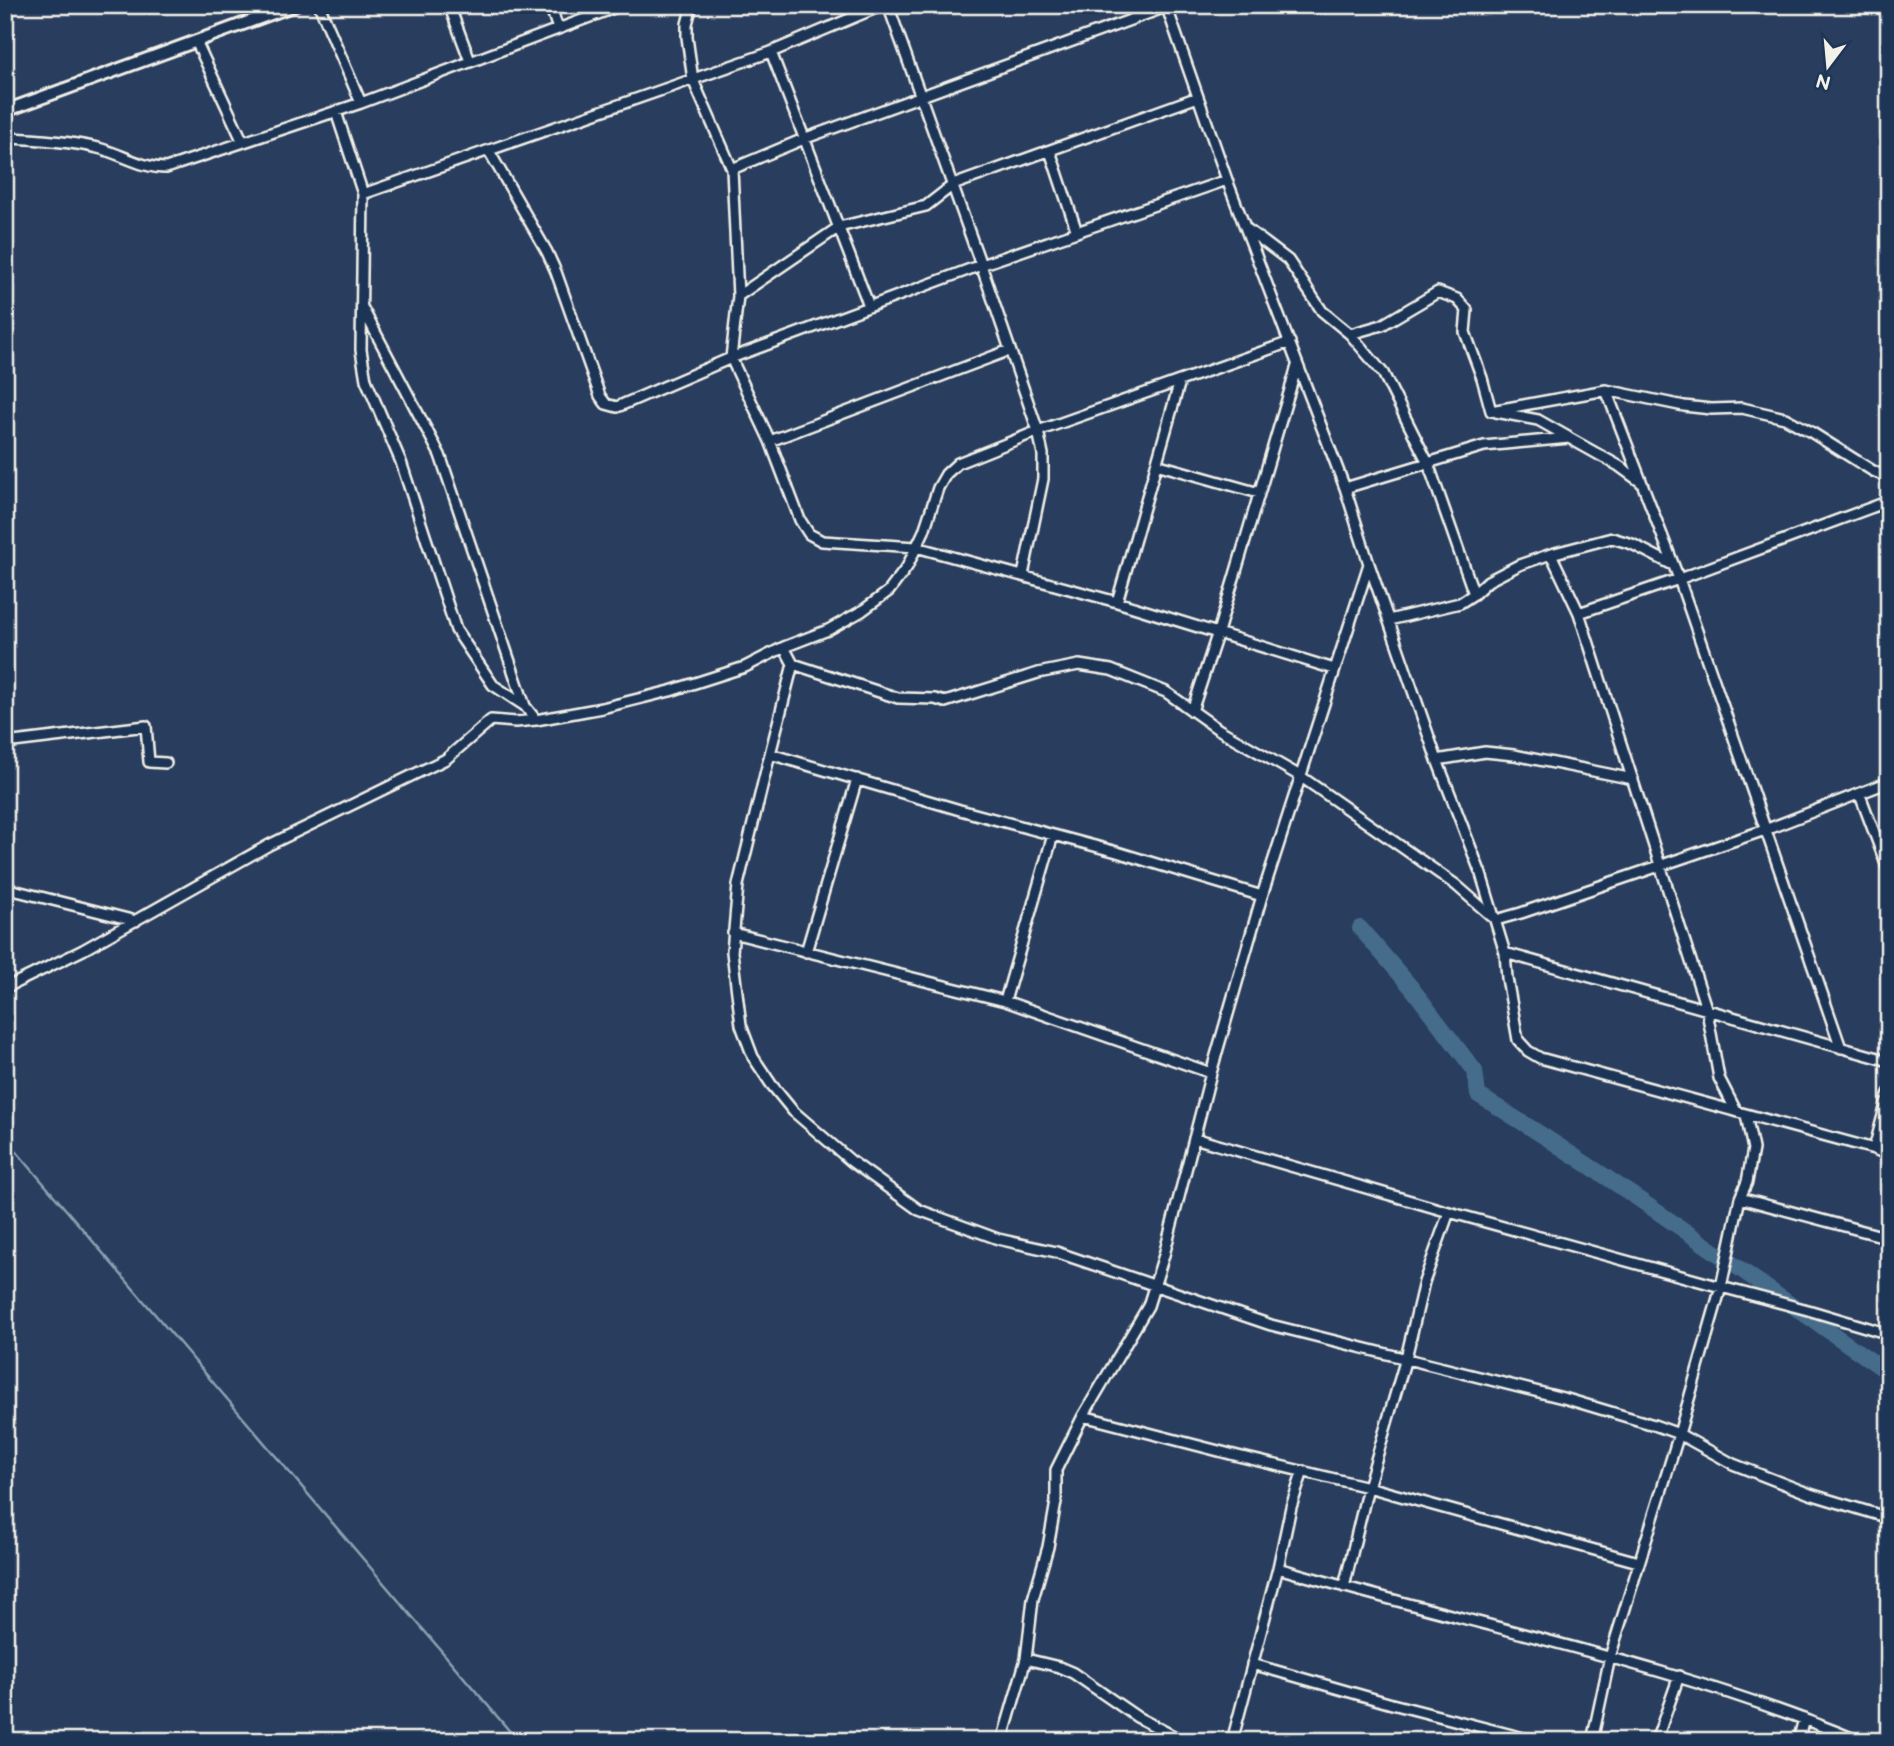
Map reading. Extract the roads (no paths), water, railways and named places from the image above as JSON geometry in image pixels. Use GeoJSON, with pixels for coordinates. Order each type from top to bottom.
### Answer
{"type":"FeatureCollection","features":[{"type":"Feature","properties":{"kind":"street"},"geometry":{"type":"LineString","coordinates":[[5,111],[295,5]]}},
{"type":"Feature","properties":{"kind":"street"},"geometry":{"type":"LineString","coordinates":[[319,5],[361,103]]}},
{"type":"Feature","properties":{"kind":"street"},"geometry":{"type":"LineString","coordinates":[[449,5],[470,61]]}},
{"type":"Feature","properties":{"kind":"street"},"geometry":{"type":"LineString","coordinates":[[550,5],[558,29]]}},
{"type":"Feature","properties":{"kind":"street"},"geometry":{"type":"LineString","coordinates":[[5,138],[75,143],[102,149],[153,168],[166,168],[361,103],[622,5]]}},
{"type":"Feature","properties":{"kind":"street"},"geometry":{"type":"LineString","coordinates":[[692,5],[687,37],[693,80],[732,169],[738,296],[731,358],[770,441],[800,520],[809,534],[821,541],[916,547],[1116,602],[1334,669]]}},
{"type":"Feature","properties":{"kind":"street"},"geometry":{"type":"LineString","coordinates":[[363,194],[771,52],[886,5],[953,185],[1038,431],[1043,454],[1043,479],[1023,575]]}},
{"type":"Feature","properties":{"kind":"street"},"geometry":{"type":"LineString","coordinates":[[732,169],[806,138],[1166,6],[1227,180],[1345,488],[1437,760],[1481,874],[1505,953],[1518,1040],[1528,1051],[1540,1058],[1889,1155]]}},
{"type":"Feature","properties":{"kind":"street"},"geometry":{"type":"LineString","coordinates":[[196,41],[243,142]]}},
{"type":"Feature","properties":{"kind":"street"},"geometry":{"type":"LineString","coordinates":[[771,52],[869,306]]}},
{"type":"Feature","properties":{"kind":"street"},"geometry":{"type":"LineString","coordinates":[[738,296],[839,227],[926,205],[953,185],[1198,97]]}},
{"type":"Feature","properties":{"kind":"street"},"geometry":{"type":"LineString","coordinates":[[336,111],[363,194],[361,350],[366,380],[401,462],[457,630],[493,685],[525,706],[536,720]]}},
{"type":"Feature","properties":{"kind":"street"},"geometry":{"type":"LineString","coordinates":[[1050,150],[1077,232]]}},
{"type":"Feature","properties":{"kind":"street"},"geometry":{"type":"LineString","coordinates":[[489,151],[552,262],[600,396],[606,404],[617,407],[731,358],[869,306],[1227,180]]}},
{"type":"Feature","properties":{"kind":"street"},"geometry":{"type":"LineString","coordinates":[[1247,229],[1287,260],[1322,311],[1350,334],[1383,373],[1428,463],[1474,594]]}},
{"type":"Feature","properties":{"kind":"street"},"geometry":{"type":"LineString","coordinates":[[1350,334],[1382,325],[1438,292],[1457,299],[1467,310],[1465,332],[1491,411]]}},
{"type":"Feature","properties":{"kind":"street"},"geometry":{"type":"LineString","coordinates":[[361,305],[440,455],[525,706]]}},
{"type":"Feature","properties":{"kind":"street"},"geometry":{"type":"LineString","coordinates":[[5,988],[83,950],[269,845],[446,759],[491,720],[536,720],[602,708],[670,691],[745,667],[784,647],[828,630],[862,611],[889,591],[907,567],[924,531],[938,488],[946,474],[958,463],[1038,431],[1290,342]]}},
{"type":"Feature","properties":{"kind":"street"},"geometry":{"type":"LineString","coordinates":[[770,441],[1010,350]]}},
{"type":"Feature","properties":{"kind":"street"},"geometry":{"type":"LineString","coordinates":[[1192,711],[1297,366]]}},
{"type":"Feature","properties":{"kind":"street"},"geometry":{"type":"LineString","coordinates":[[1116,602],[1180,381]]}},
{"type":"Feature","properties":{"kind":"street"},"geometry":{"type":"LineString","coordinates":[[1491,411],[1606,390],[1684,406],[1742,408],[1785,418],[1889,478]]}},
{"type":"Feature","properties":{"kind":"street"},"geometry":{"type":"LineString","coordinates":[[1606,390],[1679,579],[1841,1048]]}},
{"type":"Feature","properties":{"kind":"street"},"geometry":{"type":"LineString","coordinates":[[1491,411],[1538,420],[1588,447],[1643,483]]}},
{"type":"Feature","properties":{"kind":"street"},"geometry":{"type":"LineString","coordinates":[[1345,488],[1484,446],[1569,438]]}},
{"type":"Feature","properties":{"kind":"street"},"geometry":{"type":"LineString","coordinates":[[1156,464],[1259,493]]}},
{"type":"Feature","properties":{"kind":"street"},"geometry":{"type":"LineString","coordinates":[[1578,612],[1679,579],[1889,501]]}},
{"type":"Feature","properties":{"kind":"street"},"geometry":{"type":"LineString","coordinates":[[1389,620],[1460,603],[1488,582],[1520,565],[1550,554],[1612,538],[1632,544],[1673,565]]}},
{"type":"Feature","properties":{"kind":"street"},"geometry":{"type":"LineString","coordinates":[[1550,554],[1578,612],[1707,1011],[1719,1078],[1736,1111]]}},
{"type":"Feature","properties":{"kind":"street"},"geometry":{"type":"LineString","coordinates":[[1002,1741],[1026,1659],[1033,1599],[1048,1547],[1054,1513],[1056,1470],[1083,1416],[1148,1306],[1262,896],[1369,564]]}},
{"type":"Feature","properties":{"kind":"street"},"geometry":{"type":"LineString","coordinates":[[784,647],[793,664],[738,885],[732,952],[741,1026],[753,1057],[771,1084],[793,1111],[851,1161],[919,1210],[998,1239],[1056,1252],[1271,1325],[1567,1399],[1654,1424],[1679,1434],[1733,1464],[1810,1494],[1889,1518]]}},
{"type":"Feature","properties":{"kind":"street"},"geometry":{"type":"LineString","coordinates":[[793,664],[898,698],[935,699],[945,702],[1038,673],[1079,665],[1111,670],[1166,692],[1218,729],[1300,776],[1456,885],[1496,920]]}},
{"type":"Feature","properties":{"kind":"street"},"geometry":{"type":"LineString","coordinates":[[5,743],[146,726],[149,762],[166,763]]}},
{"type":"Feature","properties":{"kind":"street"},"geometry":{"type":"LineString","coordinates":[[1437,760],[1485,752],[1514,755],[1633,779]]}},
{"type":"Feature","properties":{"kind":"street"},"geometry":{"type":"LineString","coordinates":[[769,754],[960,810],[1117,852],[1262,896]]}},
{"type":"Feature","properties":{"kind":"street"},"geometry":{"type":"LineString","coordinates":[[806,952],[857,779]]}},
{"type":"Feature","properties":{"kind":"street"},"geometry":{"type":"LineString","coordinates":[[1496,920],[1765,830],[1889,782]]}},
{"type":"Feature","properties":{"kind":"street"},"geometry":{"type":"LineString","coordinates":[[1860,795],[1889,872]]}},
{"type":"Feature","properties":{"kind":"street"},"geometry":{"type":"LineString","coordinates":[[1005,1001],[1053,835]]}},
{"type":"Feature","properties":{"kind":"street"},"geometry":{"type":"LineString","coordinates":[[5,888],[136,921]]}},
{"type":"Feature","properties":{"kind":"street"},"geometry":{"type":"LineString","coordinates":[[733,933],[1005,1001],[1211,1073]]}},
{"type":"Feature","properties":{"kind":"street"},"geometry":{"type":"LineString","coordinates":[[1505,953],[1889,1061]]}},
{"type":"Feature","properties":{"kind":"street"},"geometry":{"type":"LineString","coordinates":[[1874,1149],[1889,1093]]}},
{"type":"Feature","properties":{"kind":"street"},"geometry":{"type":"LineString","coordinates":[[1592,1741],[1610,1657],[1679,1434],[1721,1287],[1740,1198],[1747,1182],[1753,1149],[1746,1115]]}},
{"type":"Feature","properties":{"kind":"street"},"geometry":{"type":"LineString","coordinates":[[1194,1138],[1889,1334]]}},
{"type":"Feature","properties":{"kind":"street"},"geometry":{"type":"LineString","coordinates":[[1740,1198],[1889,1238]]}},
{"type":"Feature","properties":{"kind":"street"},"geometry":{"type":"LineString","coordinates":[[1344,1587],[1368,1487],[1406,1358],[1424,1282],[1449,1212]]}},
{"type":"Feature","properties":{"kind":"street"},"geometry":{"type":"LineString","coordinates":[[1083,1416],[1368,1487],[1638,1562]]}},
{"type":"Feature","properties":{"kind":"street"},"geometry":{"type":"LineString","coordinates":[[1232,1741],[1278,1568],[1291,1507],[1303,1471]]}},
{"type":"Feature","properties":{"kind":"street"},"geometry":{"type":"LineString","coordinates":[[1278,1568],[1679,1676],[1757,1701],[1859,1741]]}},
{"type":"Feature","properties":{"kind":"street"},"geometry":{"type":"LineString","coordinates":[[1026,1659],[1073,1673],[1137,1717],[1183,1741]]}},
{"type":"Feature","properties":{"kind":"street"},"geometry":{"type":"LineString","coordinates":[[1252,1664],[1535,1741]]}},
{"type":"Feature","properties":{"kind":"street"},"geometry":{"type":"LineString","coordinates":[[1656,1741],[1679,1676]]}},
{"type":"Feature","properties":{"kind":"street"},"geometry":{"type":"LineString","coordinates":[[1798,1741],[1804,1719]]}},
{"type":"Feature","properties":{"kind":"waterway"},"geometry":{"type":"LineString","coordinates":[[1360,928],[1411,987],[1475,1071],[1478,1095],[1634,1196],[1889,1373]]}},
{"type":"Feature","properties":{"kind":"waterway"},"geometry":{"type":"LineString","coordinates":[[5,1138],[518,1741]]}}]}
